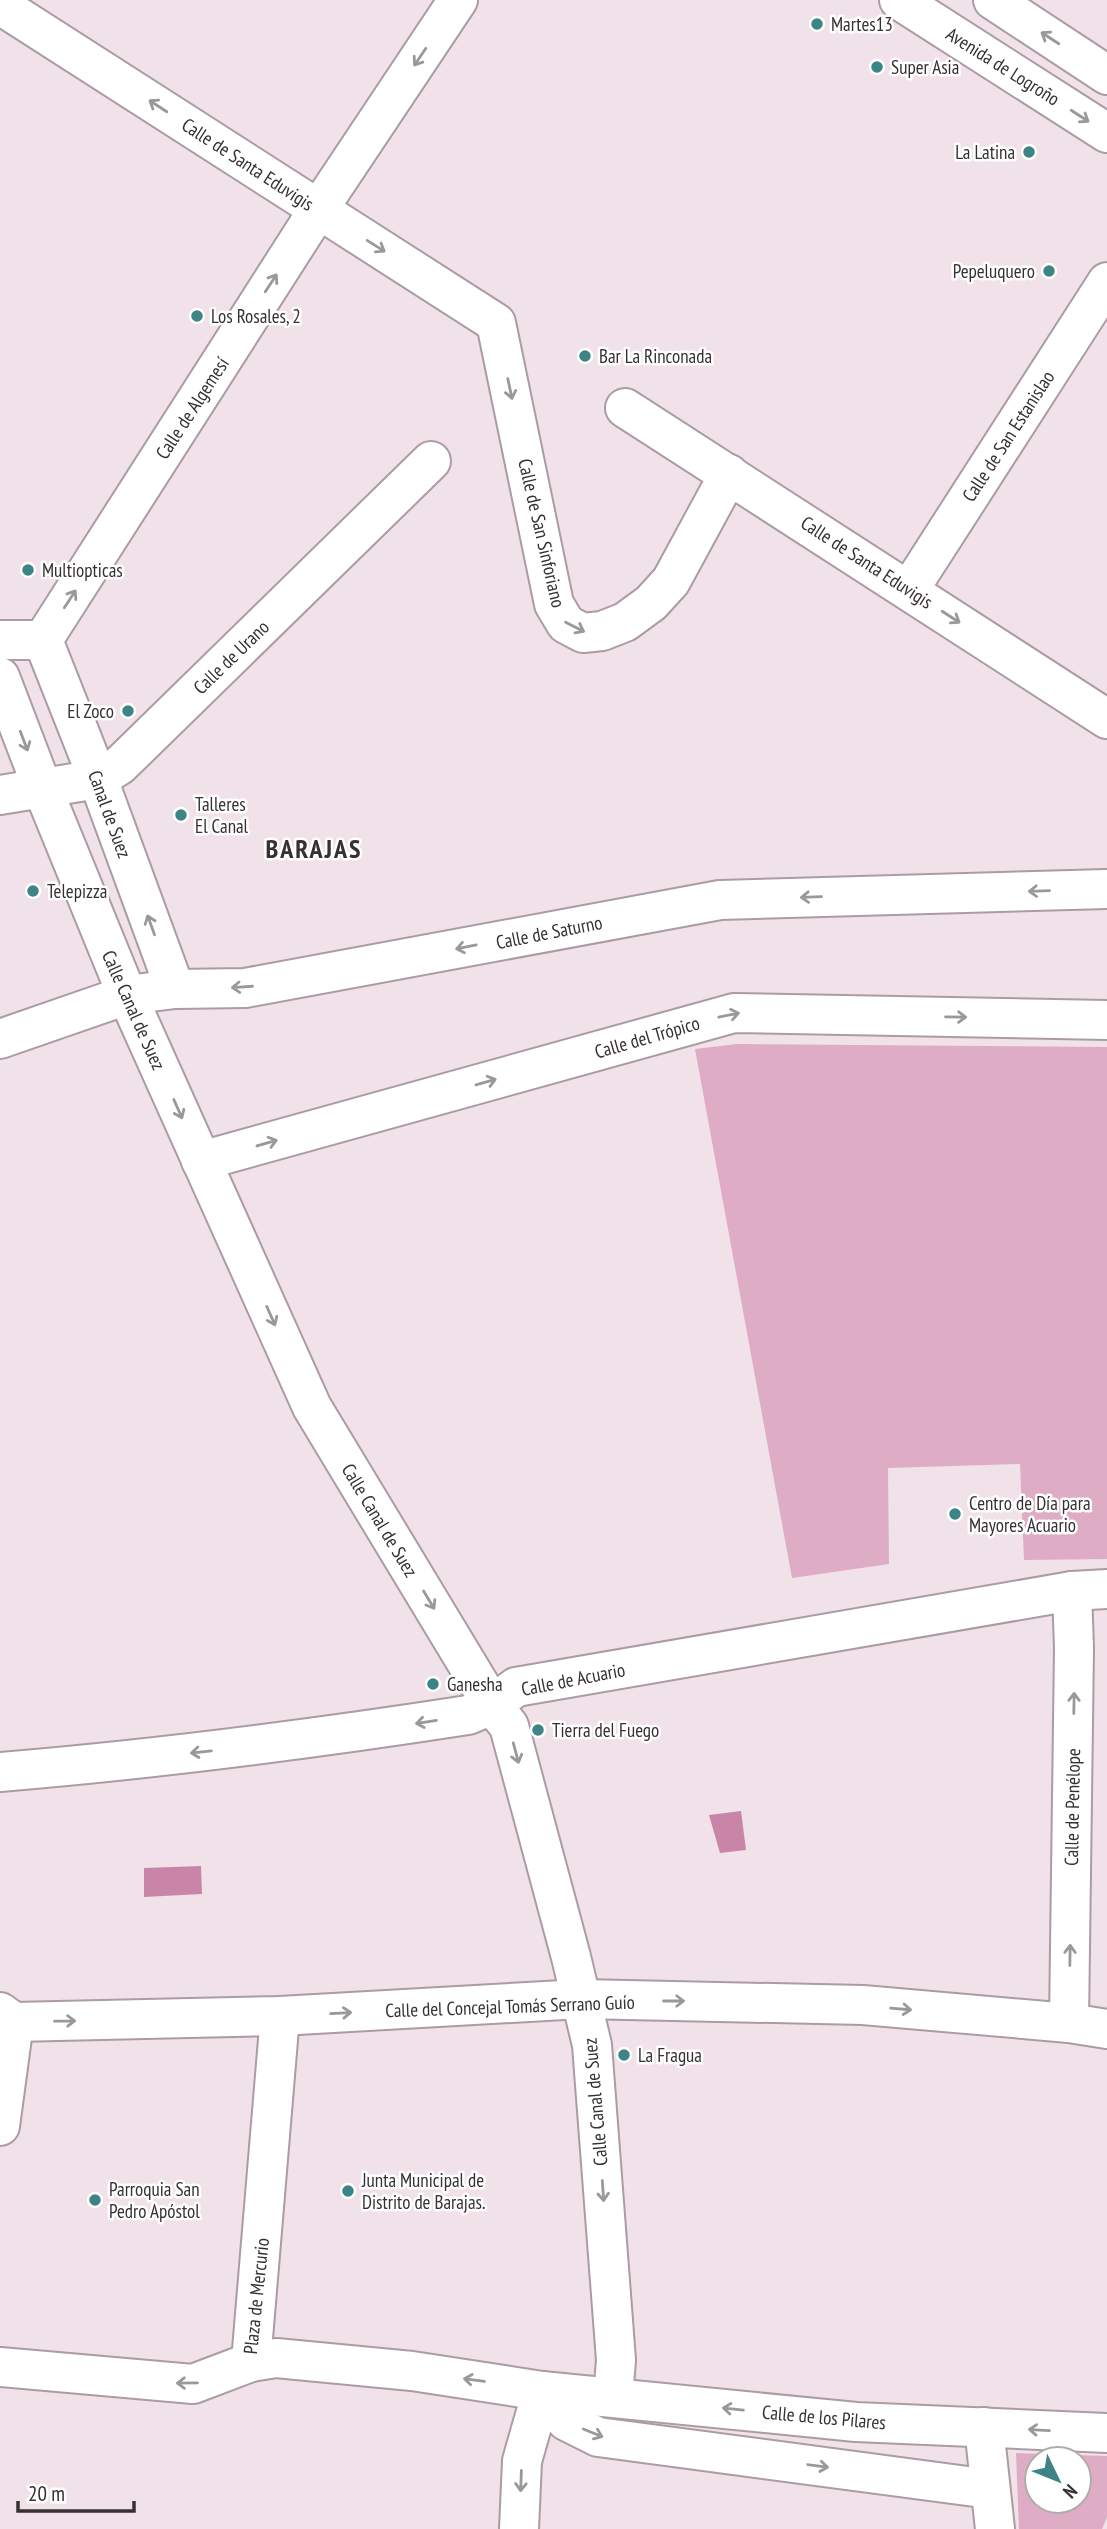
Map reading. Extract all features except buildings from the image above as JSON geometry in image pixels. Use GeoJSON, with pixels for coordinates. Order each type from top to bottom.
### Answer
{"type":"FeatureCollection","features":[{"type":"Feature","properties":{"kind":"street","name":"Calle de Algemesí"},"geometry":{"type":"LineString","coordinates":[[43,640],[318,210],[458,0]]}},
{"type":"Feature","properties":{"kind":"street","name":"Avenida de Logroño"},"geometry":{"type":"LineString","coordinates":[[899,0],[1107,133]]}},
{"type":"Feature","properties":{"kind":"street"},"geometry":{"type":"LineString","coordinates":[[993,0],[1107,75]]}},
{"type":"Feature","properties":{"kind":"street","name":"Calle de Santa Eduvigis"},"geometry":{"type":"LineString","coordinates":[[0,5],[496,323]]}},
{"type":"Feature","properties":{"kind":"street","name":"Calle de San Estanislao"},"geometry":{"type":"LineString","coordinates":[[909,590],[1107,282]]}},
{"type":"Feature","properties":{"kind":"street","name":"Calle de San Sinforiano"},"geometry":{"type":"LineString","coordinates":[[496,323],[554,604],[566,624],[583,633],[602,631],[625,622],[651,603],[671,581],[729,474]]}},
{"type":"Feature","properties":{"kind":"street","name":"Calle de Santa Eduvigis"},"geometry":{"type":"LineString","coordinates":[[625,408],[1107,719]]}},
{"type":"Feature","properties":{"kind":"street","name":"Calle de Urano"},"geometry":{"type":"LineString","coordinates":[[0,795],[98,779],[120,765],[431,461]]}},
{"type":"Feature","properties":{"kind":"street"},"geometry":{"type":"LineString","coordinates":[[0,640],[43,640]]}},
{"type":"Feature","properties":{"kind":"street","name":"Canal de Suez"},"geometry":{"type":"LineString","coordinates":[[43,640],[98,779],[174,989]]}},
{"type":"Feature","properties":{"kind":"street","name":"Calle Canal de Suez"},"geometry":{"type":"LineString","coordinates":[[0,677],[41,788],[127,995],[312,1406],[492,1705],[509,1726],[592,2045],[616,2360],[613,2397]]}},
{"type":"Feature","properties":{"kind":"street","name":"Calle de Saturno"},"geometry":{"type":"LineString","coordinates":[[0,1039],[127,995],[174,989],[245,988],[720,900],[1107,889]]}},
{"type":"Feature","properties":{"kind":"street","name":"Calle del Trópico"},"geometry":{"type":"LineString","coordinates":[[201,1161],[734,1013],[1107,1020]]}},
{"type":"Feature","properties":{"kind":"street","name":"Calle de Acuario"},"geometry":{"type":"LineString","coordinates":[[0,1772],[312,1739],[468,1715],[492,1705],[516,1687],[1089,1590]]}},
{"type":"Feature","properties":{"kind":"street","name":"Calle de Penélope"},"geometry":{"type":"LineString","coordinates":[[1069,2023],[1074,1648],[1089,1590]]}},
{"type":"Feature","properties":{"kind":"street","name":"Calle del Concejal Tomás Serrano Guío"},"geometry":{"type":"LineString","coordinates":[[7,2017],[280,2016],[582,1999],[863,2006],[1069,2023],[1107,2029]]}},
{"type":"Feature","properties":{"kind":"street","name":"Plaza de Mercurio"},"geometry":{"type":"LineString","coordinates":[[0,2367],[193,2384],[251,2362],[280,2016]]}},
{"type":"Feature","properties":{"kind":"street"},"geometry":{"type":"LineString","coordinates":[[0,2126],[7,2017]]}},
{"type":"Feature","properties":{"kind":"street","name":"Calle de los Pilares"},"geometry":{"type":"LineString","coordinates":[[251,2362],[276,2358],[412,2371],[542,2391],[856,2422],[1107,2433]]}},
{"type":"Feature","properties":{"kind":"street"},"geometry":{"type":"LineString","coordinates":[[542,2391],[566,2421],[598,2437],[990,2488]]}},
{"type":"Feature","properties":{"kind":"street"},"geometry":{"type":"LineString","coordinates":[[519,2529],[522,2461],[542,2391]]}},
{"type":"Feature","properties":{"kind":"street"},"geometry":{"type":"LineString","coordinates":[[984,2427],[995,2529]]}},
{"type":"Feature","properties":{"kind":"shaded area"},"geometry":{"type":"Polygon","coordinates":[[[737,1044],[1107,1047],[1107,1559],[1024,1560],[1020,1464],[888,1468],[889,1564],[792,1578],[695,1049],[737,1044]]]}},
{"type":"Feature","properties":{"kind":"shaded area"},"geometry":{"type":"Polygon","coordinates":[[[741,1811],[746,1850],[720,1853],[709,1815],[741,1811]]]}},
{"type":"Feature","properties":{"kind":"shaded area"},"geometry":{"type":"Polygon","coordinates":[[[201,1866],[202,1894],[144,1897],[144,1868],[201,1866]]]}},
{"type":"Feature","properties":{"kind":"shaded area"},"geometry":{"type":"Polygon","coordinates":[[[1016,2453],[1023,2453],[1023,2515],[1093,2515],[1093,2456],[1107,2456],[1107,2517],[1102,2529],[1019,2529],[1016,2453]]]}},
{"type":"Feature","properties":{"kind":"place","name":"Martes13"},"geometry":{"type":"Point","coordinates":[817,24]}},
{"type":"Feature","properties":{"kind":"place","name":"Super Asia"},"geometry":{"type":"Point","coordinates":[877,67]}},
{"type":"Feature","properties":{"kind":"place","name":"La Latina"},"geometry":{"type":"Point","coordinates":[1029,152]}},
{"type":"Feature","properties":{"kind":"place","name":"Pepeluquero"},"geometry":{"type":"Point","coordinates":[1049,271]}},
{"type":"Feature","properties":{"kind":"place","name":"Los Rosales, 2"},"geometry":{"type":"Point","coordinates":[197,316]}},
{"type":"Feature","properties":{"kind":"place","name":"Bar La Rinconada"},"geometry":{"type":"Point","coordinates":[585,356]}},
{"type":"Feature","properties":{"kind":"place","name":"Multiopticas"},"geometry":{"type":"Point","coordinates":[28,570]}},
{"type":"Feature","properties":{"kind":"place","name":"El Zoco"},"geometry":{"type":"Point","coordinates":[128,711]}},
{"type":"Feature","properties":{"kind":"place","name":"Talleres El Canal"},"geometry":{"type":"Point","coordinates":[181,815]}},
{"type":"Feature","properties":{"kind":"place","name":"Telepizza"},"geometry":{"type":"Point","coordinates":[33,891]}},
{"type":"Feature","properties":{"kind":"place","name":"Centro de Día para Mayores Acuario"},"geometry":{"type":"Point","coordinates":[955,1514]}},
{"type":"Feature","properties":{"kind":"place","name":"Ganesha"},"geometry":{"type":"Point","coordinates":[433,1684]}},
{"type":"Feature","properties":{"kind":"place","name":"Tierra del Fuego"},"geometry":{"type":"Point","coordinates":[538,1730]}},
{"type":"Feature","properties":{"kind":"place","name":"La Fragua"},"geometry":{"type":"Point","coordinates":[624,2055]}},
{"type":"Feature","properties":{"kind":"place","name":"Junta Municipal de Distrito de Barajas."},"geometry":{"type":"Point","coordinates":[348,2191]}},
{"type":"Feature","properties":{"kind":"place","name":"Parroquia San Pedro Apóstol"},"geometry":{"type":"Point","coordinates":[95,2200]}},
{"type":"Feature","properties":{"kind":"district","name":"BARAJAS"},"geometry":{"type":"Point","coordinates":[314,848]}}]}
